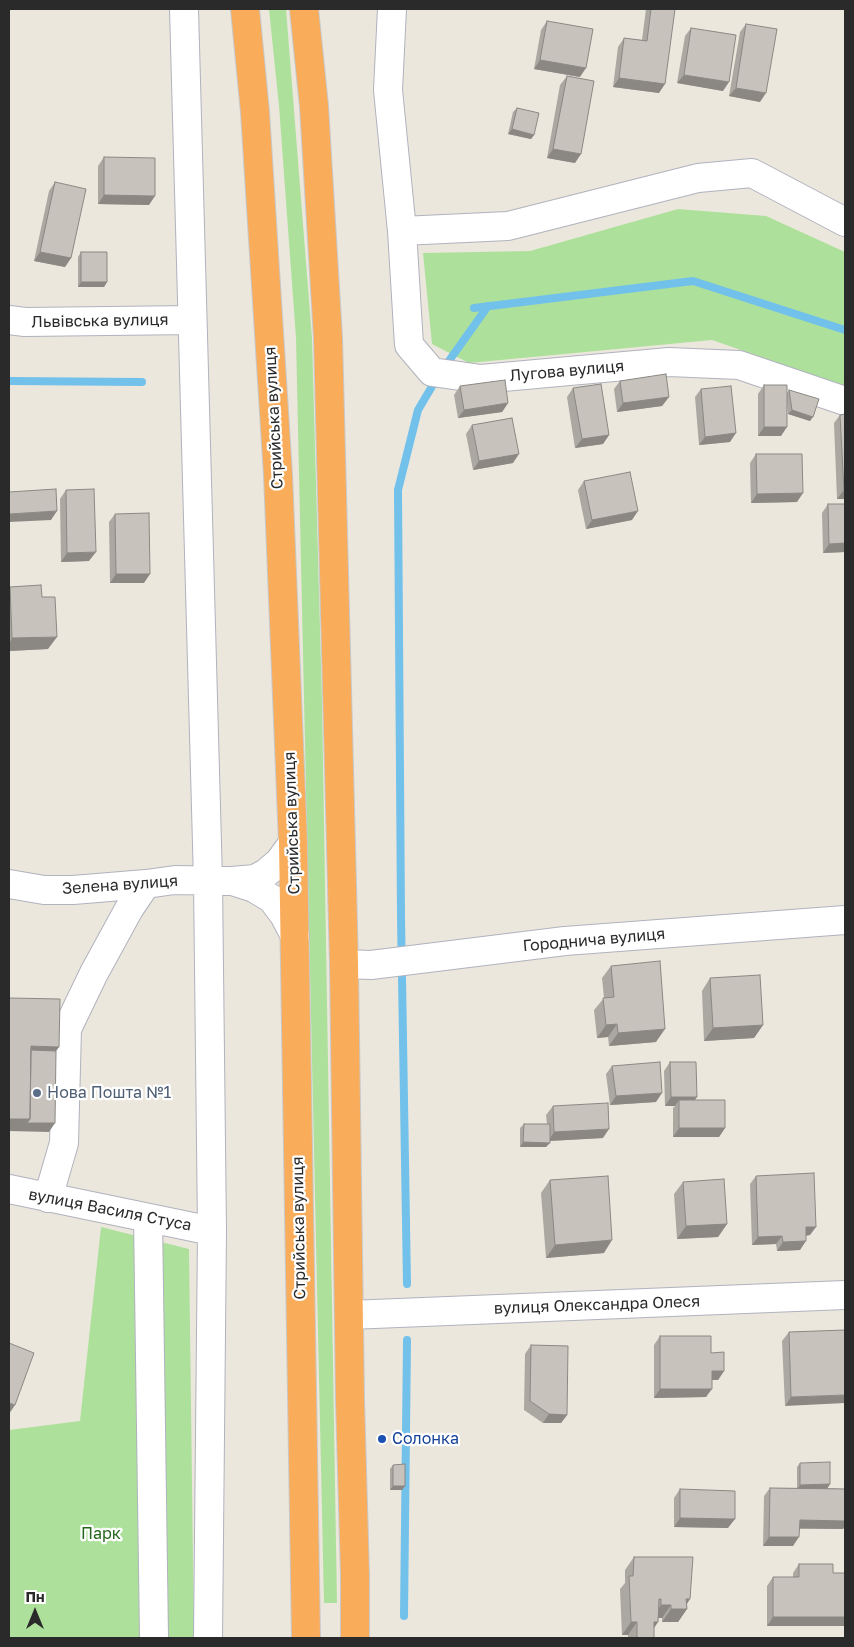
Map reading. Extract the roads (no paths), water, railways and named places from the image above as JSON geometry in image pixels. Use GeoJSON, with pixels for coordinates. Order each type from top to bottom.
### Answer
{"type":"FeatureCollection","features":[{"type":"Feature","properties":{"kind":"highway","name":"Стрийська вулиця"},"geometry":{"type":"LineString","coordinates":[[245,9],[255,112],[277,456],[294,843],[306,1638]]}},
{"type":"Feature","properties":{"kind":"highway"},"geometry":{"type":"LineString","coordinates":[[304,9],[314,106],[328,338],[344,964],[350,1400],[356,1575],[355,1638]]}},
{"type":"Feature","properties":{"kind":"street"},"geometry":{"type":"LineString","coordinates":[[184,9],[192,320],[220,880],[212,1230],[208,1638]]}},
{"type":"Feature","properties":{"kind":"street","name":"Лугова вулиця"},"geometry":{"type":"LineString","coordinates":[[392,9],[388,90],[402,231],[409,345],[432,372],[481,379],[669,362],[739,365],[845,401]]}},
{"type":"Feature","properties":{"kind":"street"},"geometry":{"type":"LineString","coordinates":[[402,231],[508,226],[698,178],[752,173],[845,222]]}},
{"type":"Feature","properties":{"kind":"street","name":"Львівська вулиця"},"geometry":{"type":"LineString","coordinates":[[9,320],[25,322],[192,320]]}},
{"type":"Feature","properties":{"kind":"street","name":"Зелена вулиця"},"geometry":{"type":"LineString","coordinates":[[9,884],[44,890],[73,890],[175,880],[255,879],[266,874],[279,862],[294,843]]}},
{"type":"Feature","properties":{"kind":"street","name":"Зелена вулиця"},"geometry":{"type":"LineString","coordinates":[[220,880],[254,888],[272,898],[295,936]]}},
{"type":"Feature","properties":{"kind":"street"},"geometry":{"type":"LineString","coordinates":[[48,1198],[64,1143],[67,1029],[128,909],[146,884]]}},
{"type":"Feature","properties":{"kind":"street","name":"Городнича вулиця"},"geometry":{"type":"LineString","coordinates":[[344,964],[370,965],[400,962],[565,941],[845,920]]}},
{"type":"Feature","properties":{"kind":"street","name":"вулиця Василя Стуса"},"geometry":{"type":"LineString","coordinates":[[9,1189],[212,1230]]}},
{"type":"Feature","properties":{"kind":"street"},"geometry":{"type":"LineString","coordinates":[[148,1218],[154,1638]]}},
{"type":"Feature","properties":{"kind":"street","name":"вулиця Олександра Олеся"},"geometry":{"type":"LineString","coordinates":[[349,1315],[845,1295]]}},
{"type":"Feature","properties":{"kind":"waterway"},"geometry":{"type":"LineString","coordinates":[[474,308],[693,281],[845,330]]}},
{"type":"Feature","properties":{"kind":"waterway"},"geometry":{"type":"LineString","coordinates":[[446,365],[488,306]]}},
{"type":"Feature","properties":{"kind":"waterway"},"geometry":{"type":"LineString","coordinates":[[9,381],[142,382]]}},
{"type":"Feature","properties":{"kind":"waterway"},"geometry":{"type":"LineString","coordinates":[[407,1284],[401,916],[398,490],[418,410],[434,383]]}},
{"type":"Feature","properties":{"kind":"waterway"},"geometry":{"type":"LineString","coordinates":[[404,1616],[407,1340]]}},
{"type":"Feature","properties":{"kind":"place","name":"Нова Пошта №1"},"geometry":{"type":"Point","coordinates":[37,1093]}},
{"type":"Feature","properties":{"kind":"place","name":"Солонка"},"geometry":{"type":"Point","coordinates":[382,1439]}},
{"type":"Feature","properties":{"kind":"park label","name":"Парк"},"geometry":{"type":"Point","coordinates":[101,1534]}}]}
